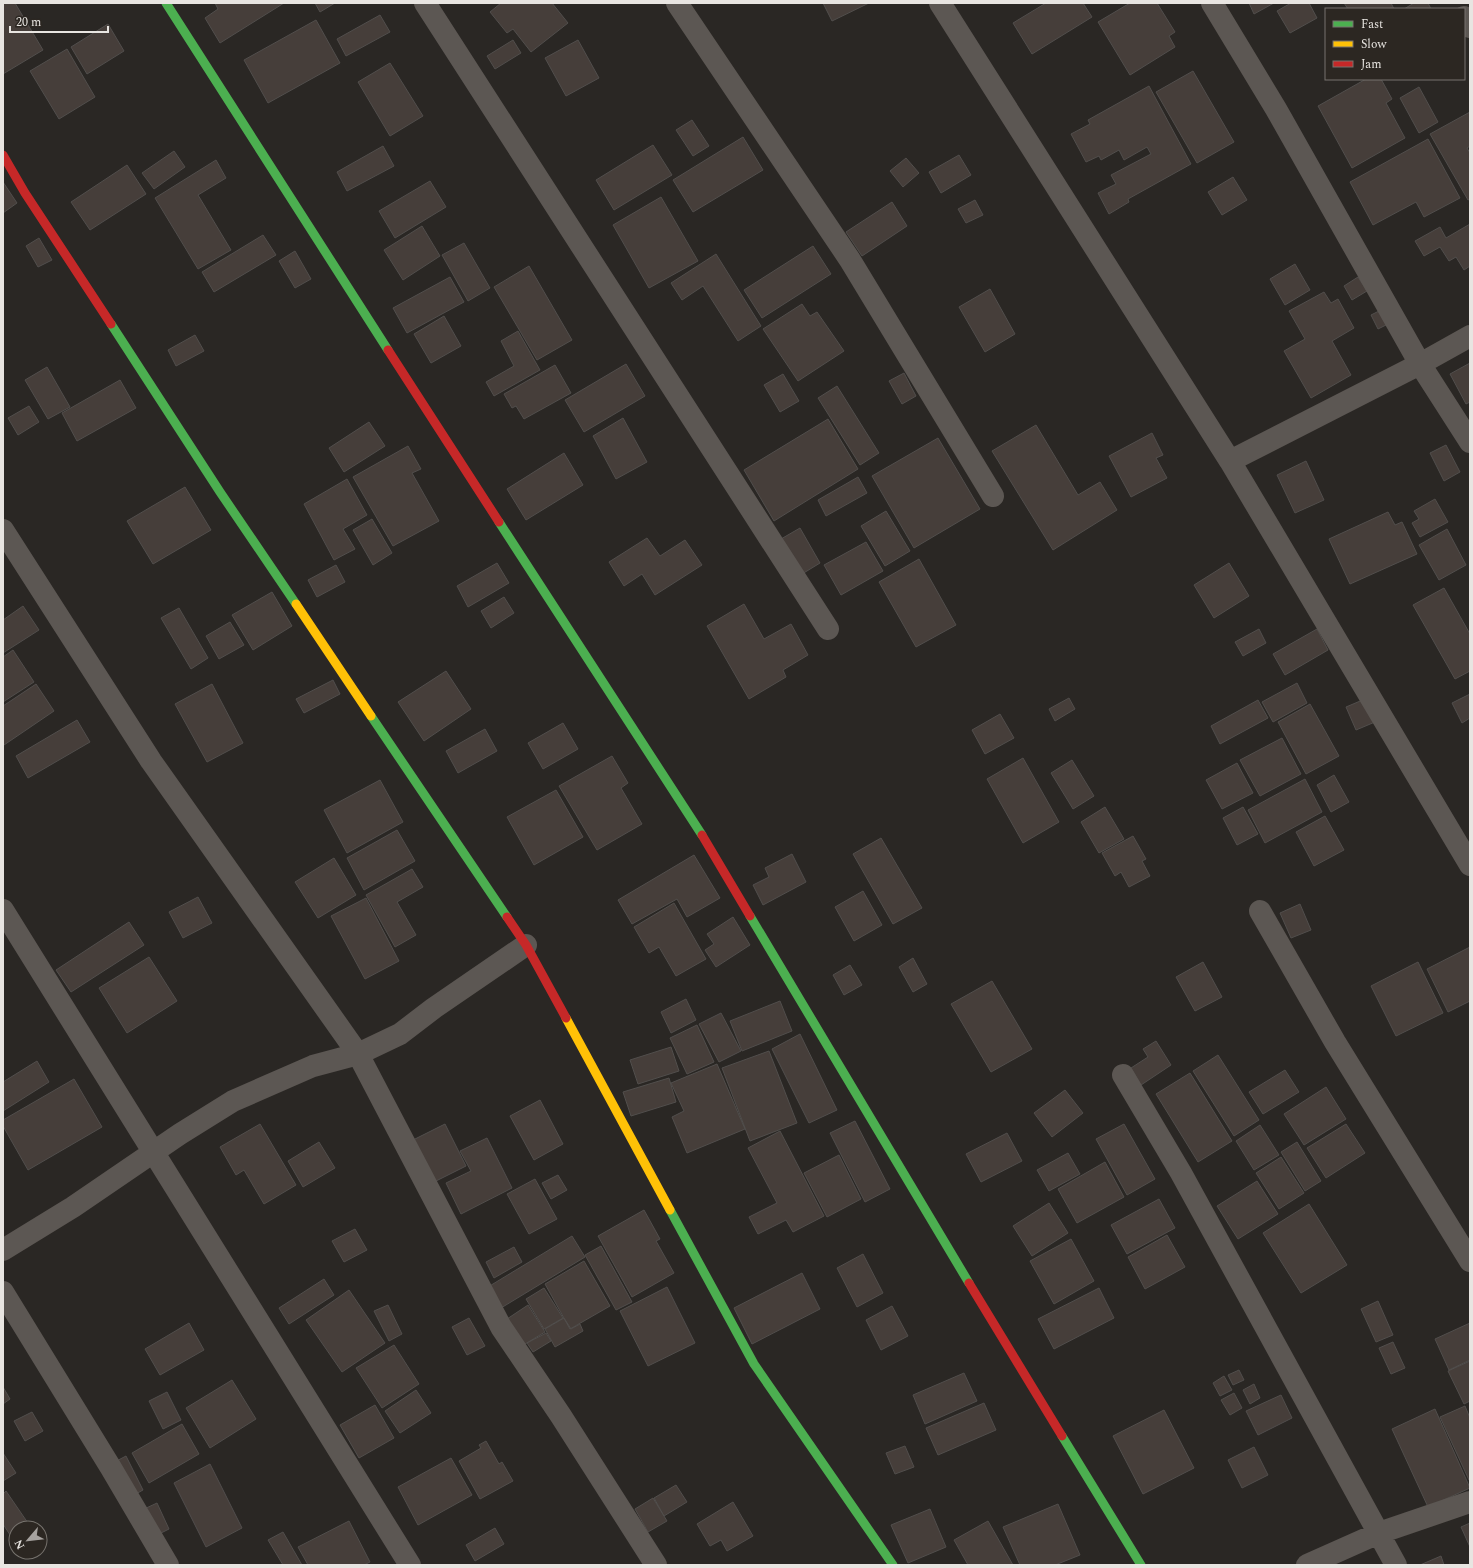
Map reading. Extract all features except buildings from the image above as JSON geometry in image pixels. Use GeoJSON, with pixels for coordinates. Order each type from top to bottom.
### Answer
{"type":"FeatureCollection","features":[{"type":"Feature","properties":{"kind":"street"},"geometry":{"type":"LineString","coordinates":[[166,3],[330,261],[694,821],[927,1216],[1141,1565]]}},
{"type":"Feature","properties":{"kind":"street"},"geometry":{"type":"LineString","coordinates":[[425,3],[828,629]]}},
{"type":"Feature","properties":{"kind":"street"},"geometry":{"type":"LineString","coordinates":[[677,3],[850,260],[993,496]]}},
{"type":"Feature","properties":{"kind":"street"},"geometry":{"type":"LineString","coordinates":[[940,3],[1230,461],[1470,865]]}},
{"type":"Feature","properties":{"kind":"street"},"geometry":{"type":"LineString","coordinates":[[1212,3],[1276,109],[1420,364],[1470,442]]}},
{"type":"Feature","properties":{"kind":"street"},"geometry":{"type":"LineString","coordinates":[[3,155],[29,200],[220,492],[526,945],[754,1364],[893,1565]]}},
{"type":"Feature","properties":{"kind":"street"},"geometry":{"type":"LineString","coordinates":[[1230,461],[1420,364],[1470,336]]}},
{"type":"Feature","properties":{"kind":"street"},"geometry":{"type":"LineString","coordinates":[[3,530],[151,761],[358,1054],[501,1327],[561,1416],[656,1565]]}},
{"type":"Feature","properties":{"kind":"street"},"geometry":{"type":"LineString","coordinates":[[3,910],[410,1565]]}},
{"type":"Feature","properties":{"kind":"street"},"geometry":{"type":"LineString","coordinates":[[1260,912],[1335,1042],[1470,1261]]}},
{"type":"Feature","properties":{"kind":"street"},"geometry":{"type":"LineString","coordinates":[[3,1250],[73,1207],[153,1152],[233,1102],[313,1066],[358,1054],[400,1034],[434,1008],[526,945]]}},
{"type":"Feature","properties":{"kind":"street"},"geometry":{"type":"LineString","coordinates":[[1123,1075],[1181,1173],[1396,1565]]}},
{"type":"Feature","properties":{"kind":"street"},"geometry":{"type":"LineString","coordinates":[[3,1292],[168,1565]]}},
{"type":"Feature","properties":{"kind":"street"},"geometry":{"type":"LineString","coordinates":[[1307,1565],[1379,1534],[1470,1502]]}},
{"type":"Feature","properties":{"kind":"traffic: fast"},"geometry":{"type":"LineString","coordinates":[[166,3],[388,350]]}},
{"type":"Feature","properties":{"kind":"traffic: fast"},"geometry":{"type":"LineString","coordinates":[[111,324],[220,492],[296,604]]}},
{"type":"Feature","properties":{"kind":"traffic: fast"},"geometry":{"type":"LineString","coordinates":[[499,522],[702,835]]}},
{"type":"Feature","properties":{"kind":"traffic: fast"},"geometry":{"type":"LineString","coordinates":[[371,716],[507,917]]}},
{"type":"Feature","properties":{"kind":"traffic: fast"},"geometry":{"type":"LineString","coordinates":[[750,916],[969,1283]]}},
{"type":"Feature","properties":{"kind":"traffic: fast"},"geometry":{"type":"LineString","coordinates":[[670,1210],[754,1364],[893,1565]]}},
{"type":"Feature","properties":{"kind":"traffic: fast"},"geometry":{"type":"LineString","coordinates":[[1062,1436],[1141,1565]]}},
{"type":"Feature","properties":{"kind":"traffic: slow"},"geometry":{"type":"LineString","coordinates":[[296,604],[371,716]]}},
{"type":"Feature","properties":{"kind":"traffic: slow"},"geometry":{"type":"LineString","coordinates":[[566,1018],[670,1210]]}},
{"type":"Feature","properties":{"kind":"traffic: jam"},"geometry":{"type":"LineString","coordinates":[[3,155],[25,193],[111,324]]}},
{"type":"Feature","properties":{"kind":"traffic: jam"},"geometry":{"type":"LineString","coordinates":[[388,350],[499,522]]}},
{"type":"Feature","properties":{"kind":"traffic: jam"},"geometry":{"type":"LineString","coordinates":[[702,835],[750,916]]}},
{"type":"Feature","properties":{"kind":"traffic: jam"},"geometry":{"type":"LineString","coordinates":[[507,917],[526,945],[566,1018]]}},
{"type":"Feature","properties":{"kind":"traffic: jam"},"geometry":{"type":"LineString","coordinates":[[969,1283],[1062,1436]]}}]}
